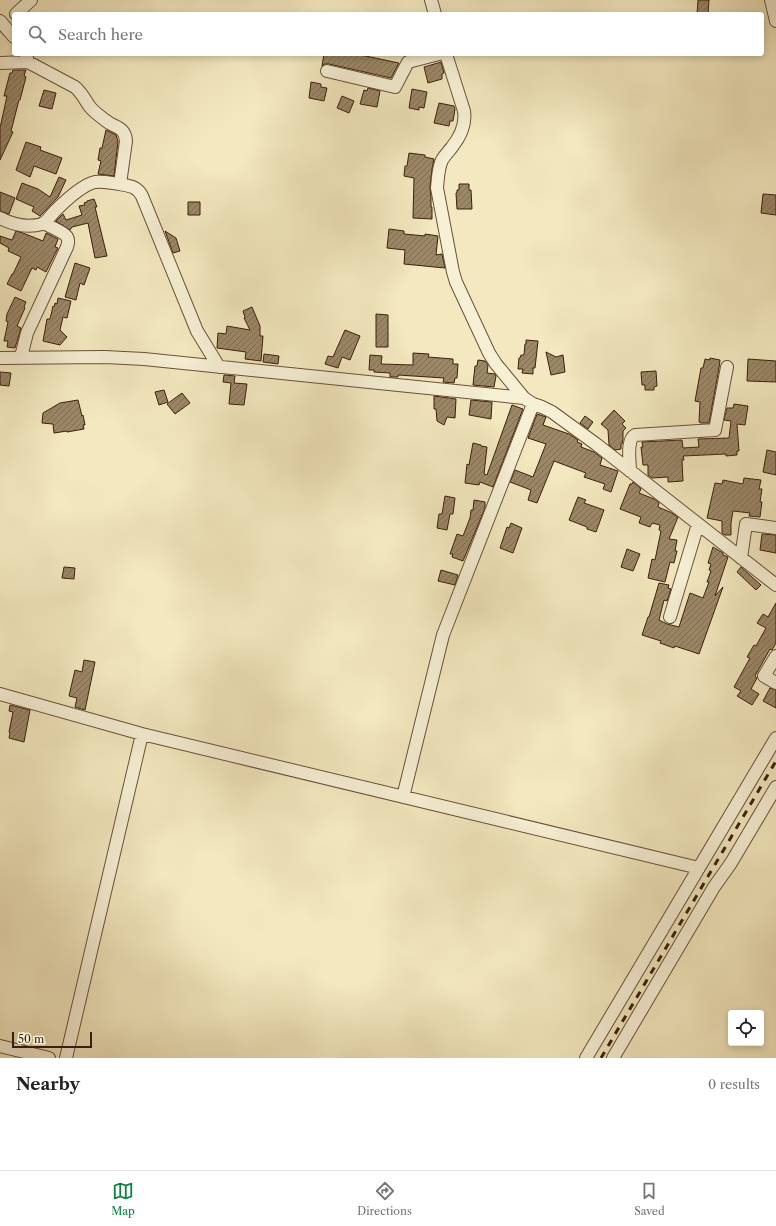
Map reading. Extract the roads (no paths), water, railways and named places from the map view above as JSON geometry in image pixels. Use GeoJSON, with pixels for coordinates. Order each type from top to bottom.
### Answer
{"type":"FeatureCollection","features":[{"type":"Feature","properties":{"kind":"street"},"geometry":{"type":"LineString","coordinates":[[18,12],[31,0]]}},
{"type":"Feature","properties":{"kind":"street"},"geometry":{"type":"LineString","coordinates":[[431,0],[434,12]]}},
{"type":"Feature","properties":{"kind":"street"},"geometry":{"type":"LineString","coordinates":[[770,0],[776,21]]}},
{"type":"Feature","properties":{"kind":"street"},"geometry":{"type":"LineString","coordinates":[[12,16],[1,22],[12,35]]}},
{"type":"Feature","properties":{"kind":"street"},"geometry":{"type":"LineString","coordinates":[[327,71],[395,87],[408,62],[431,56]]}},
{"type":"Feature","properties":{"kind":"street"},"geometry":{"type":"LineString","coordinates":[[447,56],[464,111],[465,119],[454,146],[442,159],[437,188],[453,272],[456,282],[489,353],[496,364],[528,401]]}},
{"type":"Feature","properties":{"kind":"street"},"geometry":{"type":"LineString","coordinates":[[0,63],[27,58],[75,87],[81,92],[91,109],[110,125],[123,131],[126,141],[120,184]]}},
{"type":"Feature","properties":{"kind":"street"},"geometry":{"type":"LineString","coordinates":[[0,218],[20,224],[34,225],[43,223],[66,201],[94,182],[131,186],[140,192],[197,331],[218,367]]}},
{"type":"Feature","properties":{"kind":"street"},"geometry":{"type":"LineString","coordinates":[[21,357],[27,333],[67,248],[68,242],[68,239],[64,234],[43,223]]}},
{"type":"Feature","properties":{"kind":"street"},"geometry":{"type":"LineString","coordinates":[[0,358],[105,357],[144,359],[528,401],[552,412],[776,585]]}},
{"type":"Feature","properties":{"kind":"street"},"geometry":{"type":"LineString","coordinates":[[630,471],[629,442],[631,436],[716,430],[727,367]]}},
{"type":"Feature","properties":{"kind":"street"},"geometry":{"type":"LineString","coordinates":[[403,797],[443,635],[528,401]]}},
{"type":"Feature","properties":{"kind":"street"},"geometry":{"type":"LineString","coordinates":[[670,617],[698,524]]}},
{"type":"Feature","properties":{"kind":"street"},"geometry":{"type":"LineString","coordinates":[[741,558],[746,524],[776,528]]}},
{"type":"Feature","properties":{"kind":"street"},"geometry":{"type":"LineString","coordinates":[[776,656],[764,676],[776,683]]}},
{"type":"Feature","properties":{"kind":"street"},"geometry":{"type":"LineString","coordinates":[[0,694],[142,734],[699,868]]}},
{"type":"Feature","properties":{"kind":"street"},"geometry":{"type":"LineString","coordinates":[[66,1058],[142,734]]}},
{"type":"Feature","properties":{"kind":"street"},"geometry":{"type":"LineString","coordinates":[[586,1058],[776,738]]}},
{"type":"Feature","properties":{"kind":"street"},"geometry":{"type":"LineString","coordinates":[[613,1058],[714,887],[731,863],[776,787]]}},
{"type":"Feature","properties":{"kind":"street"},"geometry":{"type":"LineString","coordinates":[[0,1046],[49,1058]]}},
{"type":"Feature","properties":{"kind":"railway"},"geometry":{"type":"LineString","coordinates":[[601,1058],[776,761]]}}]}
